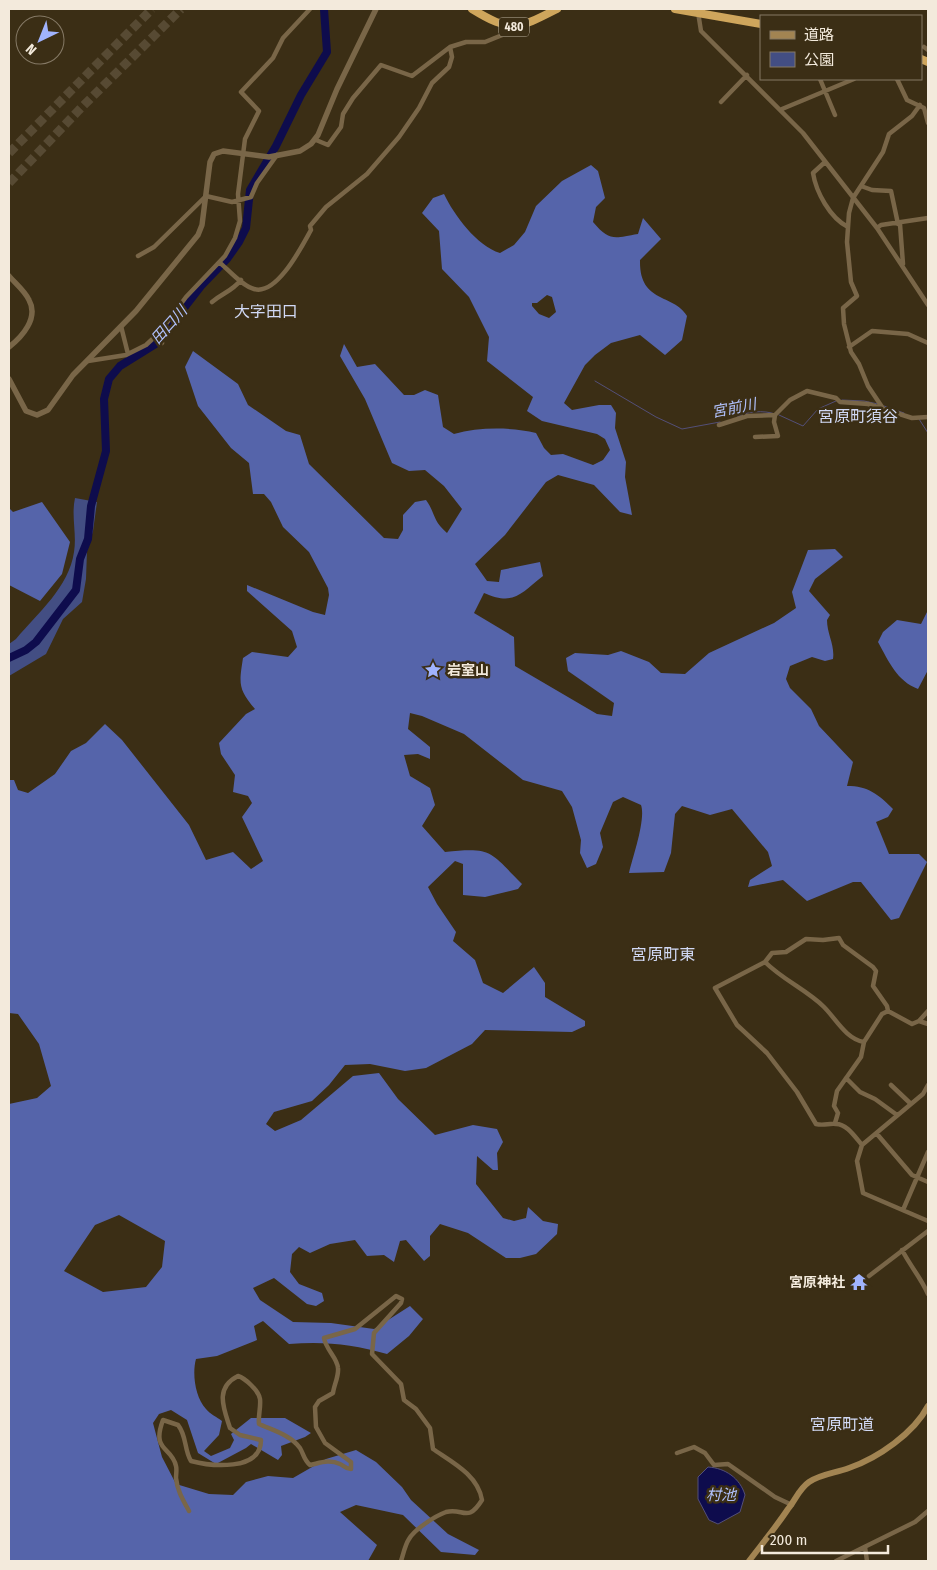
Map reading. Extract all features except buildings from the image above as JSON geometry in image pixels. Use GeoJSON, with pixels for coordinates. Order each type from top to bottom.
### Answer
{"type":"FeatureCollection","features":[{"type":"Feature","properties":{"kind":"highway","name":"480"},"geometry":{"type":"LineString","coordinates":[[472,9],[503,25],[514,27],[533,21],[557,9]]}},
{"type":"Feature","properties":{"kind":"highway"},"geometry":{"type":"LineString","coordinates":[[675,9],[760,24]]}},
{"type":"Feature","properties":{"kind":"main road"},"geometry":{"type":"LineString","coordinates":[[749,1561],[792,1505],[800,1490],[816,1477],[856,1466],[910,1432],[921,1419],[928,1406]]}},
{"type":"Feature","properties":{"kind":"street"},"geometry":{"type":"LineString","coordinates":[[88,361],[128,354],[146,346],[156,337],[186,297],[220,263],[239,227],[241,200],[238,194],[247,131],[259,111],[242,91],[273,58],[283,38],[310,9]]}},
{"type":"Feature","properties":{"kind":"street"},"geometry":{"type":"LineString","coordinates":[[9,379],[24,410],[31,414],[42,414],[48,410],[68,380],[121,326],[198,235],[212,156],[223,151],[261,157],[275,156],[303,149],[316,140],[337,89],[376,9]]}},
{"type":"Feature","properties":{"kind":"street"},"geometry":{"type":"LineString","coordinates":[[698,12],[701,31],[782,109],[877,228],[928,304]]}},
{"type":"Feature","properties":{"kind":"street"},"geometry":{"type":"LineString","coordinates":[[316,140],[328,145],[341,127],[343,114],[353,98],[382,65],[412,76],[450,47],[466,42],[485,42],[512,31],[514,27]]}},
{"type":"Feature","properties":{"kind":"street"},"geometry":{"type":"LineString","coordinates":[[220,263],[253,289],[261,290],[272,285],[290,264],[311,230],[310,226],[326,207],[367,174],[413,119],[432,82],[449,67],[452,57],[450,47]]}},
{"type":"Feature","properties":{"kind":"street"},"geometry":{"type":"LineString","coordinates":[[924,47],[928,50]]}},
{"type":"Feature","properties":{"kind":"street"},"geometry":{"type":"LineString","coordinates":[[722,102],[747,75]]}},
{"type":"Feature","properties":{"kind":"street"},"geometry":{"type":"LineString","coordinates":[[820,80],[835,115]]}},
{"type":"Feature","properties":{"kind":"street"},"geometry":{"type":"LineString","coordinates":[[782,109],[852,80]]}},
{"type":"Feature","properties":{"kind":"street"},"geometry":{"type":"LineString","coordinates":[[897,80],[905,98],[926,110],[928,121]]}},
{"type":"Feature","properties":{"kind":"street"},"geometry":{"type":"LineString","coordinates":[[884,410],[868,386],[859,364],[849,347],[844,324],[843,308],[857,296],[851,282],[848,227],[853,198],[883,152],[889,134],[912,116],[920,105]]}},
{"type":"Feature","properties":{"kind":"street"},"geometry":{"type":"LineString","coordinates":[[206,196],[228,202],[250,197],[275,156]]}},
{"type":"Feature","properties":{"kind":"street"},"geometry":{"type":"LineString","coordinates":[[825,162],[813,173],[816,188],[837,219],[848,227]]}},
{"type":"Feature","properties":{"kind":"street"},"geometry":{"type":"LineString","coordinates":[[861,186],[872,190],[891,192],[899,224],[904,266]]}},
{"type":"Feature","properties":{"kind":"street"},"geometry":{"type":"LineString","coordinates":[[138,256],[154,247],[206,196]]}},
{"type":"Feature","properties":{"kind":"street"},"geometry":{"type":"LineString","coordinates":[[877,228],[881,225],[899,224],[928,218]]}},
{"type":"Feature","properties":{"kind":"street"},"geometry":{"type":"LineString","coordinates":[[9,276],[28,298],[31,306],[26,331],[9,347]]}},
{"type":"Feature","properties":{"kind":"street"},"geometry":{"type":"LineString","coordinates":[[212,302],[224,292],[232,290],[241,280]]}},
{"type":"Feature","properties":{"kind":"street"},"geometry":{"type":"LineString","coordinates":[[121,326],[128,354]]}},
{"type":"Feature","properties":{"kind":"street"},"geometry":{"type":"LineString","coordinates":[[849,347],[872,331],[908,334],[928,343]]}},
{"type":"Feature","properties":{"kind":"street"},"geometry":{"type":"LineString","coordinates":[[156,337],[162,342]]}},
{"type":"Feature","properties":{"kind":"street"},"geometry":{"type":"LineString","coordinates":[[754,437],[778,436],[774,422],[775,415],[790,400],[808,391],[836,398],[840,402],[859,402],[912,418],[928,417]]}},
{"type":"Feature","properties":{"kind":"street"},"geometry":{"type":"LineString","coordinates":[[719,425],[754,414],[775,415]]}},
{"type":"Feature","properties":{"kind":"street"},"geometry":{"type":"LineString","coordinates":[[862,1145],[849,1130],[834,1123],[824,1126],[816,1124],[797,1092],[767,1053],[737,1025],[715,989],[765,962],[772,953],[786,952],[806,938],[823,940],[839,938],[843,945],[876,971],[873,986],[887,1006],[888,1011],[907,1023],[919,1021],[928,1024]]}},
{"type":"Feature","properties":{"kind":"street"},"geometry":{"type":"LineString","coordinates":[[765,962],[780,976],[823,1006],[852,1037],[864,1042]]}},
{"type":"Feature","properties":{"kind":"street"},"geometry":{"type":"LineString","coordinates":[[919,1021],[928,1010]]}},
{"type":"Feature","properties":{"kind":"street"},"geometry":{"type":"LineString","coordinates":[[834,1123],[838,1113],[834,1106],[834,1099],[861,1057],[864,1042],[882,1014],[888,1011]]}},
{"type":"Feature","properties":{"kind":"street"},"geometry":{"type":"LineString","coordinates":[[846,1078],[860,1092],[876,1098],[897,1115]]}},
{"type":"Feature","properties":{"kind":"street"},"geometry":{"type":"LineString","coordinates":[[891,1085],[911,1104]]}},
{"type":"Feature","properties":{"kind":"street"},"geometry":{"type":"LineString","coordinates":[[928,1085],[927,1093],[897,1115],[862,1145],[857,1161],[863,1193],[928,1221]]}},
{"type":"Feature","properties":{"kind":"street"},"geometry":{"type":"LineString","coordinates":[[877,1134],[912,1175],[928,1182]]}},
{"type":"Feature","properties":{"kind":"street"},"geometry":{"type":"LineString","coordinates":[[903,1210],[928,1152]]}},
{"type":"Feature","properties":{"kind":"street"},"geometry":{"type":"LineString","coordinates":[[869,1276],[928,1232]]}},
{"type":"Feature","properties":{"kind":"street"},"geometry":{"type":"LineString","coordinates":[[902,1250],[914,1273],[922,1278],[928,1294]]}},
{"type":"Feature","properties":{"kind":"street"},"geometry":{"type":"LineString","coordinates":[[189,1511],[179,1492],[176,1465],[163,1448],[158,1434],[163,1420],[178,1425],[186,1440],[188,1457],[191,1461],[236,1465],[251,1459],[258,1451],[261,1440],[240,1435],[230,1428],[223,1405],[222,1395],[224,1388],[238,1376],[243,1377],[260,1398],[258,1424],[287,1437],[299,1447],[305,1460],[310,1465],[327,1462],[340,1464],[346,1469],[351,1470],[351,1462],[325,1443],[316,1427],[315,1407],[319,1401],[333,1393],[338,1370],[335,1360],[325,1346],[324,1338],[355,1329],[396,1296],[402,1300],[401,1303],[374,1334],[372,1354],[401,1384],[404,1400],[416,1409],[430,1428],[433,1449],[456,1462],[476,1483],[482,1500],[476,1510],[464,1515],[448,1512],[429,1521],[409,1539],[401,1561]]}},
{"type":"Feature","properties":{"kind":"street"},"geometry":{"type":"LineString","coordinates":[[677,1453],[694,1447],[705,1453],[714,1465],[728,1464],[775,1497],[792,1505]]}},
{"type":"Feature","properties":{"kind":"street"},"geometry":{"type":"LineString","coordinates":[[836,1561],[914,1522],[928,1511]]}},
{"type":"Feature","properties":{"kind":"street"},"geometry":{"type":"LineString","coordinates":[[864,1547],[867,1561]]}},
{"type":"Feature","properties":{"kind":"green space"},"geometry":{"type":"Polygon","coordinates":[[[75,498],[97,502],[93,531],[87,551],[86,579],[82,602],[63,619],[46,654],[9,676],[9,644],[16,639],[51,599],[66,577],[71,565],[75,545],[75,498]]]}},
{"type":"Feature","properties":{"kind":"shaded area"},"geometry":{"type":"Polygon","coordinates":[[[591,165],[598,171],[605,198],[596,207],[593,222],[608,236],[618,237],[638,234],[643,218],[661,239],[640,260],[641,274],[645,284],[658,296],[681,309],[687,316],[682,340],[665,355],[640,335],[611,343],[585,365],[564,403],[572,410],[599,405],[611,405],[616,413],[615,428],[626,462],[625,477],[632,515],[620,512],[594,485],[558,475],[546,482],[505,535],[475,564],[487,581],[499,582],[501,570],[540,562],[543,576],[522,593],[510,598],[494,597],[484,593],[474,613],[514,637],[515,666],[597,714],[612,716],[614,703],[568,671],[566,658],[575,653],[608,655],[621,651],[649,662],[661,673],[685,674],[709,653],[774,623],[796,608],[792,592],[808,550],[835,549],[843,557],[815,579],[809,591],[830,615],[827,625],[833,649],[833,659],[825,661],[812,657],[790,666],[786,679],[790,688],[811,709],[819,726],[853,762],[847,786],[867,789],[893,809],[888,817],[876,822],[889,854],[919,854],[927,862],[899,918],[891,920],[861,882],[853,882],[807,901],[783,880],[748,887],[750,880],[772,866],[768,852],[732,809],[710,815],[682,806],[675,814],[671,853],[664,872],[629,873],[636,848],[642,811],[641,805],[623,797],[613,802],[600,833],[603,847],[596,864],[587,868],[580,853],[581,840],[572,807],[562,791],[523,780],[464,734],[422,716],[410,713],[408,729],[430,747],[430,759],[418,754],[404,755],[410,776],[430,788],[435,805],[422,826],[445,852],[482,851],[496,858],[522,884],[518,889],[485,897],[463,895],[463,864],[455,861],[428,887],[456,932],[453,941],[475,960],[483,983],[503,993],[534,967],[545,983],[545,997],[585,1021],[585,1026],[572,1032],[485,1030],[472,1044],[426,1068],[405,1071],[370,1064],[345,1065],[329,1085],[312,1101],[274,1112],[266,1124],[275,1131],[301,1120],[353,1076],[379,1073],[398,1099],[435,1135],[473,1125],[497,1129],[503,1142],[497,1153],[498,1170],[493,1170],[477,1156],[476,1184],[503,1218],[514,1221],[526,1218],[528,1207],[543,1221],[558,1224],[557,1234],[536,1254],[520,1258],[506,1258],[468,1233],[440,1224],[430,1236],[430,1256],[424,1261],[406,1240],[400,1241],[394,1262],[384,1255],[367,1256],[355,1240],[330,1244],[310,1253],[299,1247],[292,1254],[290,1272],[299,1284],[322,1293],[324,1301],[316,1306],[307,1304],[274,1278],[253,1288],[260,1300],[293,1322],[331,1323],[374,1329],[410,1306],[423,1319],[409,1336],[387,1354],[338,1344],[289,1344],[263,1321],[254,1326],[257,1340],[217,1356],[196,1359],[195,1378],[199,1398],[208,1411],[222,1421],[219,1435],[204,1451],[211,1456],[230,1448],[234,1440],[231,1434],[251,1418],[285,1418],[311,1433],[281,1446],[282,1455],[278,1460],[251,1444],[216,1464],[198,1453],[187,1420],[171,1410],[159,1414],[153,1423],[162,1457],[176,1484],[209,1494],[233,1495],[246,1482],[268,1476],[293,1478],[326,1459],[356,1450],[376,1462],[402,1487],[411,1500],[448,1534],[479,1550],[475,1555],[441,1552],[403,1515],[356,1505],[340,1512],[377,1545],[368,1561],[9,1561],[9,1104],[37,1098],[51,1086],[39,1044],[18,1014],[9,1013],[9,780],[14,780],[18,790],[28,793],[55,774],[71,751],[86,743],[105,724],[122,740],[189,825],[206,860],[233,852],[251,869],[263,861],[242,817],[252,803],[248,796],[233,792],[235,775],[221,754],[219,743],[246,714],[255,709],[245,696],[241,686],[243,658],[252,652],[288,657],[297,647],[292,631],[247,591],[247,585],[313,612],[325,615],[329,595],[328,588],[309,552],[283,527],[271,502],[264,494],[253,494],[249,463],[231,448],[198,406],[185,367],[193,351],[238,384],[248,405],[286,431],[300,435],[309,464],[384,538],[398,539],[403,530],[403,515],[415,502],[426,500],[436,521],[447,533],[462,509],[444,486],[425,470],[409,471],[392,463],[365,399],[340,356],[344,344],[357,367],[375,364],[404,395],[414,395],[425,390],[438,395],[443,427],[454,434],[474,430],[495,429],[536,433],[544,448],[551,455],[563,454],[593,465],[603,460],[610,450],[605,439],[597,434],[542,421],[527,411],[533,397],[487,361],[489,337],[469,297],[442,269],[439,231],[422,213],[433,198],[444,194],[467,229],[483,244],[500,253],[514,245],[525,232],[536,206],[562,181],[591,165]],[[547,295],[537,303],[532,303],[532,306],[539,314],[549,318],[556,312],[552,297],[547,295]],[[119,1215],[95,1225],[64,1271],[103,1292],[146,1287],[162,1267],[165,1241],[119,1215]]]}},
{"type":"Feature","properties":{"kind":"shaded area"},"geometry":{"type":"Polygon","coordinates":[[[42,502],[70,542],[62,574],[40,601],[9,585],[9,508],[13,512],[42,502]]]}},
{"type":"Feature","properties":{"kind":"shaded area"},"geometry":{"type":"Polygon","coordinates":[[[928,610],[928,670],[918,689],[899,676],[878,642],[883,632],[897,620],[921,624],[928,610]]]}},
{"type":"Feature","properties":{"kind":"water","name":"村池"},"geometry":{"type":"Polygon","coordinates":[[[708,1467],[720,1469],[731,1475],[740,1484],[745,1495],[740,1512],[718,1524],[709,1520],[698,1499],[698,1477],[708,1467]]]}},
{"type":"Feature","properties":{"kind":"waterway","name":"田口川"},"geometry":{"type":"LineString","coordinates":[[9,658],[26,650],[36,642],[76,590],[80,559],[88,539],[91,506],[106,451],[104,399],[109,379],[120,366],[157,343],[201,286],[227,259],[239,242],[246,228],[250,190],[276,146],[301,95],[327,52],[324,9]]}},
{"type":"Feature","properties":{"kind":"waterway","name":"宮前川"},"geometry":{"type":"LineString","coordinates":[[595,381],[656,417],[682,429],[720,422]]}},
{"type":"Feature","properties":{"kind":"waterway","name":"宮前川"},"geometry":{"type":"LineString","coordinates":[[842,400],[878,404]]}},
{"type":"Feature","properties":{"kind":"waterway","name":"宮前川"},"geometry":{"type":"LineString","coordinates":[[779,415],[803,426],[818,409],[836,401]]}},
{"type":"Feature","properties":{"kind":"waterway","name":"宮前川"},"geometry":{"type":"LineString","coordinates":[[884,406],[904,413]]}},
{"type":"Feature","properties":{"kind":"waterway","name":"宮前川"},"geometry":{"type":"LineString","coordinates":[[736,418],[755,412],[775,414]]}},
{"type":"Feature","properties":{"kind":"waterway","name":"宮前川"},"geometry":{"type":"LineString","coordinates":[[919,419],[928,433]]}},
{"type":"Feature","properties":{"kind":"tunnel"},"geometry":{"type":"LineString","coordinates":[[9,153],[152,9]]}},
{"type":"Feature","properties":{"kind":"tunnel"},"geometry":{"type":"LineString","coordinates":[[9,183],[79,110],[181,9]]}},
{"type":"Feature","properties":{"kind":"place","name":"岩室山"},"geometry":{"type":"Point","coordinates":[433,670]}},
{"type":"Feature","properties":{"kind":"place","name":"宮原神社"},"geometry":{"type":"Point","coordinates":[859,1282]}},
{"type":"Feature","properties":{"kind":"district","name":"大字田口"},"geometry":{"type":"Point","coordinates":[266,311]}},
{"type":"Feature","properties":{"kind":"district","name":"宮原町須谷"},"geometry":{"type":"Point","coordinates":[858,416]}},
{"type":"Feature","properties":{"kind":"district","name":"宮原町東"},"geometry":{"type":"Point","coordinates":[663,954]}},
{"type":"Feature","properties":{"kind":"district","name":"宮原町道"},"geometry":{"type":"Point","coordinates":[842,1424]}}]}
